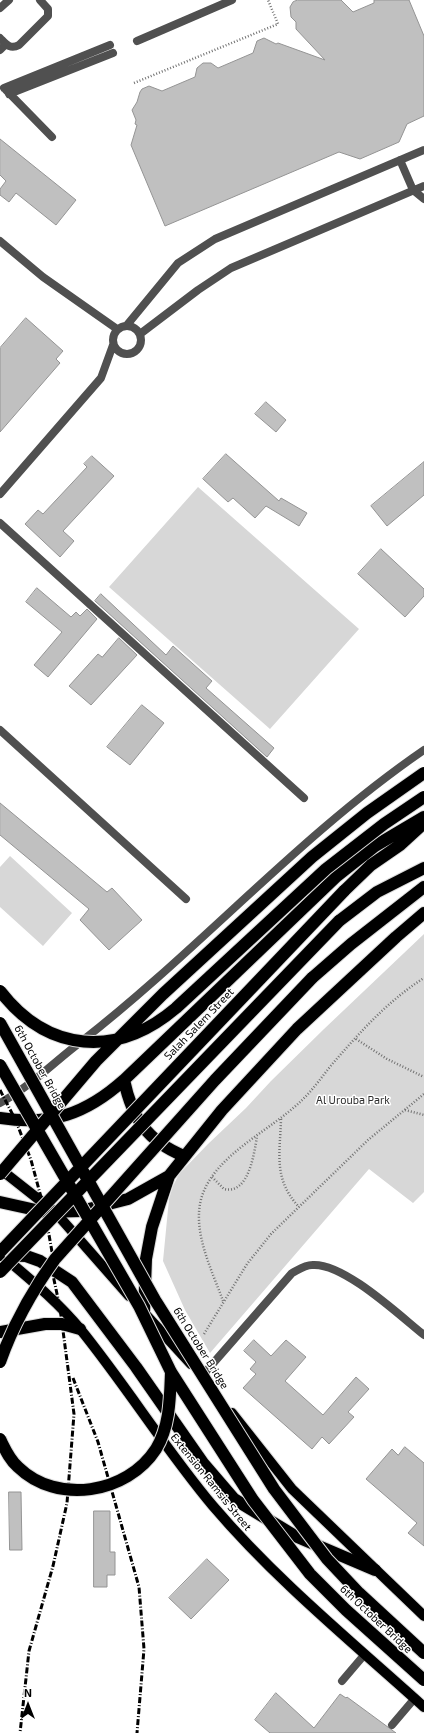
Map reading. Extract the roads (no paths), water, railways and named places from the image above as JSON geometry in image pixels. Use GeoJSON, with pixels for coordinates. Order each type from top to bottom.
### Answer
{"type":"FeatureCollection","features":[{"type":"Feature","properties":{"kind":"highway"},"geometry":{"type":"LineString","coordinates":[[0,1174],[96,1061],[163,994],[312,857],[367,813],[424,773]]}},
{"type":"Feature","properties":{"kind":"highway"},"geometry":{"type":"LineString","coordinates":[[0,991],[15,1009],[31,1022],[50,1033],[65,1038],[81,1042],[102,1042],[122,1039],[142,1031],[160,1021],[176,1008],[326,869],[379,828],[424,797]]}},
{"type":"Feature","properties":{"kind":"highway"},"geometry":{"type":"LineString","coordinates":[[0,1118],[16,1121],[40,1120],[71,1114],[99,1100],[124,1080],[337,876],[375,846],[424,817]]}},
{"type":"Feature","properties":{"kind":"highway","name":"Salah Salem Street"},"geometry":{"type":"LineString","coordinates":[[0,1254],[344,891],[372,865],[400,845],[424,823]]}},
{"type":"Feature","properties":{"kind":"highway"},"geometry":{"type":"LineString","coordinates":[[0,1272],[339,921],[377,892],[424,868]]}},
{"type":"Feature","properties":{"kind":"highway"},"geometry":{"type":"LineString","coordinates":[[0,1362],[5,1346],[34,1288],[55,1260],[209,1086],[312,978],[351,944],[424,887]]}},
{"type":"Feature","properties":{"kind":"highway"},"geometry":{"type":"LineString","coordinates":[[144,1313],[146,1260],[152,1227],[169,1176],[184,1156],[254,1075],[297,1029],[424,913]]}},
{"type":"Feature","properties":{"kind":"highway","name":"6th October Bridge"},"geometry":{"type":"LineString","coordinates":[[0,1023],[155,1300],[274,1489],[327,1559],[359,1593],[424,1653]]}},
{"type":"Feature","properties":{"kind":"highway","name":"6th October Bridge"},"geometry":{"type":"LineString","coordinates":[[0,1065],[139,1306],[171,1372],[253,1500],[310,1574],[346,1610],[424,1680]]}},
{"type":"Feature","properties":{"kind":"highway"},"geometry":{"type":"LineString","coordinates":[[124,1080],[128,1101],[137,1120],[150,1136],[167,1149],[184,1156]]}},
{"type":"Feature","properties":{"kind":"highway"},"geometry":{"type":"LineString","coordinates":[[0,1202],[26,1209],[56,1213],[81,1211],[128,1199],[169,1176]]}},
{"type":"Feature","properties":{"kind":"highway"},"geometry":{"type":"LineString","coordinates":[[0,1254],[26,1256],[40,1261],[58,1271],[72,1282],[136,1367],[203,1463],[234,1499],[295,1536],[375,1570]]}},
{"type":"Feature","properties":{"kind":"highway"},"geometry":{"type":"LineString","coordinates":[[0,1332],[45,1324],[62,1324],[80,1329]]}},
{"type":"Feature","properties":{"kind":"highway"},"geometry":{"type":"LineString","coordinates":[[0,1439],[8,1456],[18,1467],[31,1478],[48,1486],[63,1490],[88,1490],[116,1482],[130,1475],[144,1464],[163,1434],[170,1400],[171,1372]]}},
{"type":"Feature","properties":{"kind":"main road"},"geometry":{"type":"LineString","coordinates":[[0,1169],[56,1213],[202,1376],[292,1489],[424,1616]]}},
{"type":"Feature","properties":{"kind":"main road","name":"Extension Ramsis Street"},"geometry":{"type":"LineString","coordinates":[[0,1254],[40,1289],[80,1329],[178,1462],[249,1547],[424,1707]]}},
{"type":"Feature","properties":{"kind":"lane"},"geometry":{"type":"LineString","coordinates":[[0,8],[9,0]]}},
{"type":"Feature","properties":{"kind":"lane"},"geometry":{"type":"LineString","coordinates":[[0,38],[3,47],[16,47],[46,18],[48,9],[40,0]]}},
{"type":"Feature","properties":{"kind":"lane"},"geometry":{"type":"LineString","coordinates":[[137,41],[232,0]]}},
{"type":"Feature","properties":{"kind":"lane"},"geometry":{"type":"LineString","coordinates":[[4,88],[110,45]]}},
{"type":"Feature","properties":{"kind":"lane"},"geometry":{"type":"LineString","coordinates":[[4,88],[113,53]]}},
{"type":"Feature","properties":{"kind":"lane"},"geometry":{"type":"LineString","coordinates":[[4,88],[52,137]]}},
{"type":"Feature","properties":{"kind":"lane"},"geometry":{"type":"LineString","coordinates":[[0,494],[101,378],[113,345],[113,334],[116,330],[127,325],[178,263],[215,239],[424,150]]}},
{"type":"Feature","properties":{"kind":"lane"},"geometry":{"type":"LineString","coordinates":[[400,160],[413,190],[424,199]]}},
{"type":"Feature","properties":{"kind":"lane"},"geometry":{"type":"LineString","coordinates":[[140,334],[198,290],[231,268],[424,186]]}},
{"type":"Feature","properties":{"kind":"lane"},"geometry":{"type":"LineString","coordinates":[[0,241],[43,277],[116,330]]}},
{"type":"Feature","properties":{"kind":"lane"},"geometry":{"type":"LineString","coordinates":[[113,345],[121,353],[132,353],[140,345],[140,334],[132,326],[127,325]]}},
{"type":"Feature","properties":{"kind":"lane"},"geometry":{"type":"LineString","coordinates":[[0,523],[304,798]]}},
{"type":"Feature","properties":{"kind":"lane"},"geometry":{"type":"LineString","coordinates":[[0,730],[186,899]]}},
{"type":"Feature","properties":{"kind":"lane"},"geometry":{"type":"LineString","coordinates":[[0,1102],[24,1087],[131,1001],[337,816],[379,782],[424,750]]}},
{"type":"Feature","properties":{"kind":"lane"},"geometry":{"type":"LineString","coordinates":[[202,1376],[292,1273],[310,1265],[322,1265],[347,1276],[424,1335]]}},
{"type":"Feature","properties":{"kind":"lane"},"geometry":{"type":"LineString","coordinates":[[342,1682],[365,1654]]}},
{"type":"Feature","properties":{"kind":"lane"},"geometry":{"type":"LineString","coordinates":[[392,1725],[415,1698]]}},
{"type":"Feature","properties":{"kind":"railway"},"geometry":{"type":"LineString","coordinates":[[0,1090],[16,1121],[31,1160],[45,1212],[55,1269],[53,1275],[60,1308],[74,1414],[67,1503],[53,1566],[29,1651],[20,1733]]}},
{"type":"Feature","properties":{"kind":"railway"},"geometry":{"type":"LineString","coordinates":[[73,1378],[98,1442],[139,1587],[144,1649],[137,1733]]}},
{"type":"Feature","properties":{"kind":"park label","name":"Al Urouba Park"},"geometry":{"type":"Point","coordinates":[353,1100]}}]}
